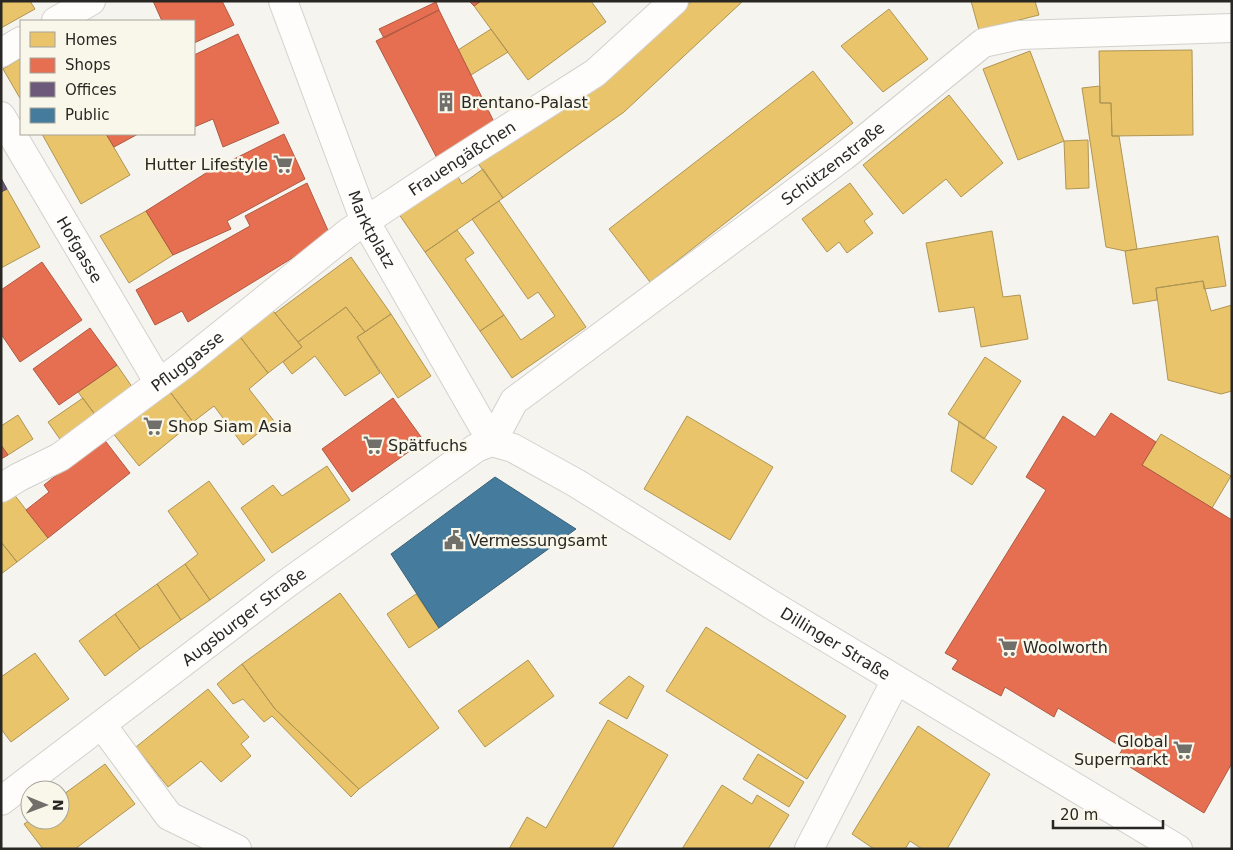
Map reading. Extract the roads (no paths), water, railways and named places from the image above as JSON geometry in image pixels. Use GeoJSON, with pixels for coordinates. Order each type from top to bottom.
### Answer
{"type":"FeatureCollection","features":[{"type":"Feature","properties":{"kind":"street"},"geometry":{"type":"LineString","coordinates":[[58,20],[91,1]]}},
{"type":"Feature","properties":{"kind":"street","name":"Marktplatz"},"geometry":{"type":"LineString","coordinates":[[283,1],[365,220],[492,442]]}},
{"type":"Feature","properties":{"kind":"street","name":"Frauengäßchen"},"geometry":{"type":"LineString","coordinates":[[365,220],[596,73],[674,1]]}},
{"type":"Feature","properties":{"kind":"street","name":"Schützenstraße"},"geometry":{"type":"LineString","coordinates":[[492,442],[514,401],[844,156],[983,43],[1020,35],[1232,28]]}},
{"type":"Feature","properties":{"kind":"street"},"geometry":{"type":"LineString","coordinates":[[1,53],[20,42]]}},
{"type":"Feature","properties":{"kind":"street","name":"Hofgasse"},"geometry":{"type":"LineString","coordinates":[[1,116],[159,383]]}},
{"type":"Feature","properties":{"kind":"street","name":"Pfluggasse"},"geometry":{"type":"LineString","coordinates":[[1,488],[60,457],[159,383],[365,220]]}},
{"type":"Feature","properties":{"kind":"street","name":"Dillinger Straße"},"geometry":{"type":"LineString","coordinates":[[492,442],[513,448],[576,483],[896,680],[1178,849]]}},
{"type":"Feature","properties":{"kind":"street","name":"Augsburger Straße"},"geometry":{"type":"LineString","coordinates":[[1,801],[294,578],[476,448],[492,442]]}},
{"type":"Feature","properties":{"kind":"street"},"geometry":{"type":"LineString","coordinates":[[809,849],[896,680]]}},
{"type":"Feature","properties":{"kind":"street"},"geometry":{"type":"LineString","coordinates":[[102,725],[169,816],[237,849]]}},
{"type":"Feature","properties":{"kind":"place","name":"Brentano-Palast"},"geometry":{"type":"Point","coordinates":[446,102]}},
{"type":"Feature","properties":{"kind":"place","name":"Hutter Lifestyle"},"geometry":{"type":"Point","coordinates":[283,164]}},
{"type":"Feature","properties":{"kind":"place","name":"Shop Siam Asia"},"geometry":{"type":"Point","coordinates":[153,426]}},
{"type":"Feature","properties":{"kind":"place","name":"Spätfuchs"},"geometry":{"type":"Point","coordinates":[373,445]}},
{"type":"Feature","properties":{"kind":"place","name":"Vermessungsamt"},"geometry":{"type":"Point","coordinates":[454,540]}},
{"type":"Feature","properties":{"kind":"place","name":"Woolworth"},"geometry":{"type":"Point","coordinates":[1008,647]}},
{"type":"Feature","properties":{"kind":"place","name":"Global Supermarkt"},"geometry":{"type":"Point","coordinates":[1183,750]}}]}
